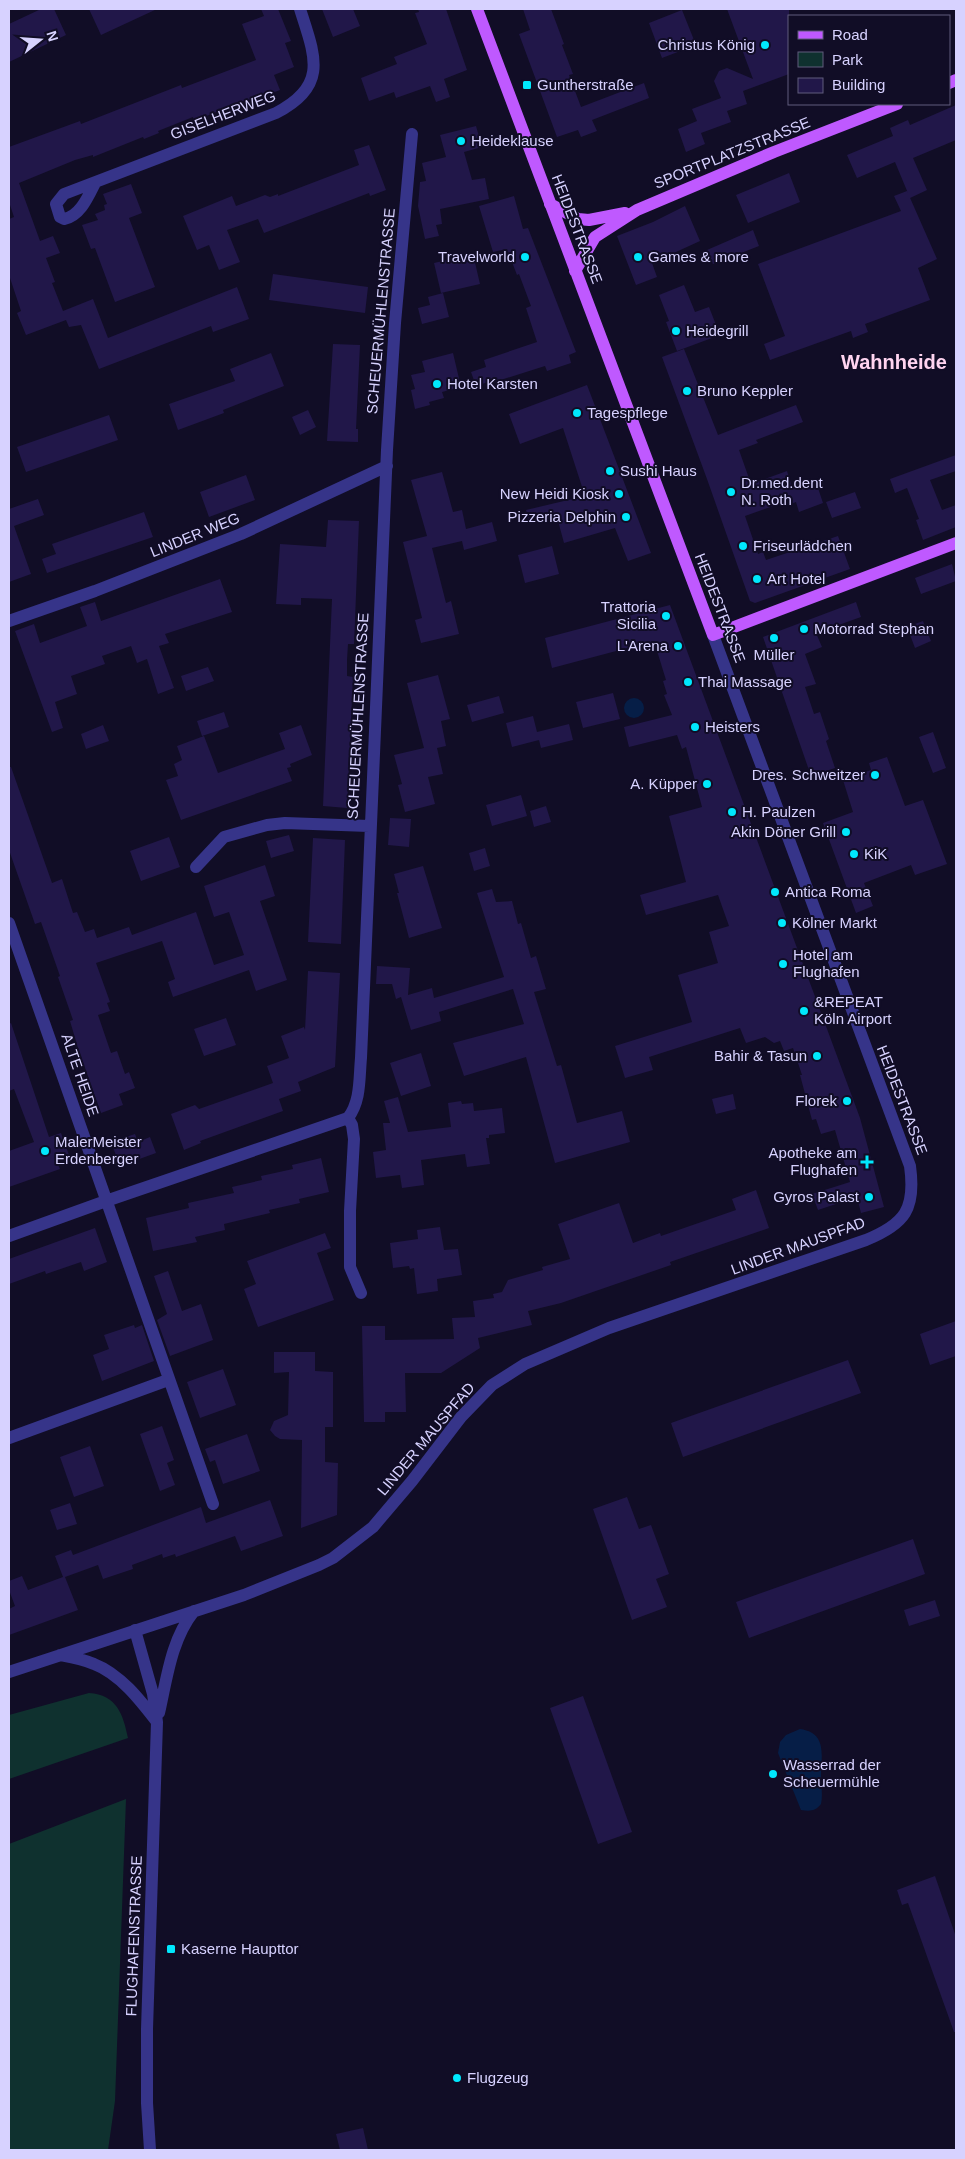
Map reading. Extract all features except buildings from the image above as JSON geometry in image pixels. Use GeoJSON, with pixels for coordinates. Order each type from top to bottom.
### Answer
{"type":"FeatureCollection","features":[{"type":"Feature","properties":{"kind":"main road","name":"HEIDESTRASSE"},"geometry":{"type":"LineString","coordinates":[[477,9],[713,634]]}},
{"type":"Feature","properties":{"kind":"main road","name":"SPORTPLATZSTRASSE"},"geometry":{"type":"LineString","coordinates":[[637,210],[774,152],[893,105]]}},
{"type":"Feature","properties":{"kind":"main road"},"geometry":{"type":"LineString","coordinates":[[550,204],[578,219],[588,220],[637,210]]}},
{"type":"Feature","properties":{"kind":"main road"},"geometry":{"type":"LineString","coordinates":[[575,271],[595,237],[637,210]]}},
{"type":"Feature","properties":{"kind":"main road"},"geometry":{"type":"LineString","coordinates":[[713,634],[956,543]]}},
{"type":"Feature","properties":{"kind":"street","name":"GISELHERWEG"},"geometry":{"type":"LineString","coordinates":[[95,183],[276,113],[300,99],[313,76],[314,61],[300,9]]}},
{"type":"Feature","properties":{"kind":"street","name":"SCHEUERMÜHLENSTRASSE"},"geometry":{"type":"LineString","coordinates":[[348,1118],[354,1110],[358,1091],[394,322],[412,134]]}},
{"type":"Feature","properties":{"kind":"street","name":"LINDER WEG"},"geometry":{"type":"LineString","coordinates":[[9,621],[94,591],[241,534],[387,466]]}},
{"type":"Feature","properties":{"kind":"street","name":"HEIDESTRASSE"},"geometry":{"type":"LineString","coordinates":[[713,634],[910,1166],[913,1186],[911,1202],[900,1220]]}},
{"type":"Feature","properties":{"kind":"street"},"geometry":{"type":"LineString","coordinates":[[196,867],[224,837],[267,825],[369,826]]}},
{"type":"Feature","properties":{"kind":"street","name":"ALTE HEIDE"},"geometry":{"type":"LineString","coordinates":[[9,923],[213,1504]]}},
{"type":"Feature","properties":{"kind":"street"},"geometry":{"type":"LineString","coordinates":[[9,1236],[348,1118],[352,1125],[354,1139],[350,1219],[350,1268],[362,1293]]}},
{"type":"Feature","properties":{"kind":"street","name":"LINDER MAUSPFAD"},"geometry":{"type":"LineString","coordinates":[[9,1672],[304,1573],[333,1558],[373,1527],[412,1481],[461,1417],[492,1385],[525,1364],[609,1328],[866,1240],[886,1232],[900,1220]]}},
{"type":"Feature","properties":{"kind":"street"},"geometry":{"type":"LineString","coordinates":[[9,1438],[168,1380]]}},
{"type":"Feature","properties":{"kind":"street","name":"FLUGHAFENSTRASSE"},"geometry":{"type":"LineString","coordinates":[[157,1722],[173,1650],[183,1626],[194,1611]]}},
{"type":"Feature","properties":{"kind":"street","name":"FLUGHAFENSTRASSE"},"geometry":{"type":"LineString","coordinates":[[135,1630],[153,1694],[157,1722],[146,2052],[150,2150]]}},
{"type":"Feature","properties":{"kind":"street"},"geometry":{"type":"LineString","coordinates":[[59,1655],[93,1663],[104,1668],[130,1690],[157,1722]]}},
{"type":"Feature","properties":{"kind":"green space"},"geometry":{"type":"Polygon","coordinates":[[[89,1693],[106,1698],[117,1707],[124,1721],[128,1738],[9,1779],[9,1715],[89,1693]]]}},
{"type":"Feature","properties":{"kind":"green space"},"geometry":{"type":"Polygon","coordinates":[[[126,1799],[115,2101],[108,2150],[9,2150],[9,1844],[126,1799]]]}},
{"type":"Feature","properties":{"kind":"water"},"geometry":{"type":"Polygon","coordinates":[[[634,698],[641,701],[644,708],[641,715],[634,718],[627,715],[624,708],[627,701],[634,698]]]}},
{"type":"Feature","properties":{"kind":"water"},"geometry":{"type":"Polygon","coordinates":[[[800,1729],[815,1735],[819,1740],[822,1754],[822,1801],[819,1807],[807,1811],[801,1810],[778,1753],[780,1742],[786,1735],[800,1729]]]}},
{"type":"Feature","properties":{"kind":"place","name":"Christus König"},"geometry":{"type":"Point","coordinates":[765,45]}},
{"type":"Feature","properties":{"kind":"place","name":"Guntherstraße"},"geometry":{"type":"Point","coordinates":[527,85]}},
{"type":"Feature","properties":{"kind":"place","name":"Heideklause"},"geometry":{"type":"Point","coordinates":[461,141]}},
{"type":"Feature","properties":{"kind":"place","name":"Travelworld"},"geometry":{"type":"Point","coordinates":[525,257]}},
{"type":"Feature","properties":{"kind":"place","name":"Games & more"},"geometry":{"type":"Point","coordinates":[638,257]}},
{"type":"Feature","properties":{"kind":"place","name":"Heidegrill"},"geometry":{"type":"Point","coordinates":[676,331]}},
{"type":"Feature","properties":{"kind":"place","name":"Hotel Karsten"},"geometry":{"type":"Point","coordinates":[437,384]}},
{"type":"Feature","properties":{"kind":"place","name":"Bruno Keppler"},"geometry":{"type":"Point","coordinates":[687,391]}},
{"type":"Feature","properties":{"kind":"place","name":"Tagespflege"},"geometry":{"type":"Point","coordinates":[577,413]}},
{"type":"Feature","properties":{"kind":"place","name":"Sushi Haus"},"geometry":{"type":"Point","coordinates":[610,471]}},
{"type":"Feature","properties":{"kind":"place","name":"Dr.med.dent N. Roth"},"geometry":{"type":"Point","coordinates":[731,492]}},
{"type":"Feature","properties":{"kind":"place","name":"New Heidi Kiosk"},"geometry":{"type":"Point","coordinates":[619,494]}},
{"type":"Feature","properties":{"kind":"place","name":"Pizzeria Delphin"},"geometry":{"type":"Point","coordinates":[626,517]}},
{"type":"Feature","properties":{"kind":"place","name":"Friseurlädchen"},"geometry":{"type":"Point","coordinates":[743,546]}},
{"type":"Feature","properties":{"kind":"place","name":"Art Hotel"},"geometry":{"type":"Point","coordinates":[757,579]}},
{"type":"Feature","properties":{"kind":"place","name":"Trattoria Sicilia"},"geometry":{"type":"Point","coordinates":[666,616]}},
{"type":"Feature","properties":{"kind":"place","name":"Motorrad Stephan"},"geometry":{"type":"Point","coordinates":[804,629]}},
{"type":"Feature","properties":{"kind":"place","name":"Müller"},"geometry":{"type":"Point","coordinates":[774,638]}},
{"type":"Feature","properties":{"kind":"place","name":"L'Arena"},"geometry":{"type":"Point","coordinates":[678,646]}},
{"type":"Feature","properties":{"kind":"place","name":"Thai Massage"},"geometry":{"type":"Point","coordinates":[688,682]}},
{"type":"Feature","properties":{"kind":"place","name":"Heisters"},"geometry":{"type":"Point","coordinates":[695,727]}},
{"type":"Feature","properties":{"kind":"place","name":"Dres. Schweitzer"},"geometry":{"type":"Point","coordinates":[875,775]}},
{"type":"Feature","properties":{"kind":"place","name":"A. Küpper"},"geometry":{"type":"Point","coordinates":[707,784]}},
{"type":"Feature","properties":{"kind":"place","name":"H. Paulzen"},"geometry":{"type":"Point","coordinates":[732,812]}},
{"type":"Feature","properties":{"kind":"place","name":"Akin Döner Grill"},"geometry":{"type":"Point","coordinates":[846,832]}},
{"type":"Feature","properties":{"kind":"place","name":"KiK"},"geometry":{"type":"Point","coordinates":[854,854]}},
{"type":"Feature","properties":{"kind":"place","name":"Antica Roma"},"geometry":{"type":"Point","coordinates":[775,892]}},
{"type":"Feature","properties":{"kind":"place","name":"Kölner Markt"},"geometry":{"type":"Point","coordinates":[782,923]}},
{"type":"Feature","properties":{"kind":"place","name":"Hotel am Flughafen"},"geometry":{"type":"Point","coordinates":[783,964]}},
{"type":"Feature","properties":{"kind":"place","name":"&REPEAT Köln Airport"},"geometry":{"type":"Point","coordinates":[804,1011]}},
{"type":"Feature","properties":{"kind":"place","name":"Bahir & Tasun"},"geometry":{"type":"Point","coordinates":[817,1056]}},
{"type":"Feature","properties":{"kind":"place","name":"Florek"},"geometry":{"type":"Point","coordinates":[847,1101]}},
{"type":"Feature","properties":{"kind":"place","name":"MalerMeister Erdenberger"},"geometry":{"type":"Point","coordinates":[45,1151]}},
{"type":"Feature","properties":{"kind":"place","name":"Apotheke am Flughafen"},"geometry":{"type":"Point","coordinates":[867,1162]}},
{"type":"Feature","properties":{"kind":"place","name":"Gyros Palast"},"geometry":{"type":"Point","coordinates":[869,1197]}},
{"type":"Feature","properties":{"kind":"place","name":"Wasserrad der Scheuermühle"},"geometry":{"type":"Point","coordinates":[773,1774]}},
{"type":"Feature","properties":{"kind":"place","name":"Kaserne Haupttor"},"geometry":{"type":"Point","coordinates":[171,1949]}},
{"type":"Feature","properties":{"kind":"place","name":"Flugzeug"},"geometry":{"type":"Point","coordinates":[457,2078]}},
{"type":"Feature","properties":{"kind":"district","name":"Wahnheide"},"geometry":{"type":"Point","coordinates":[894,362]}}]}
